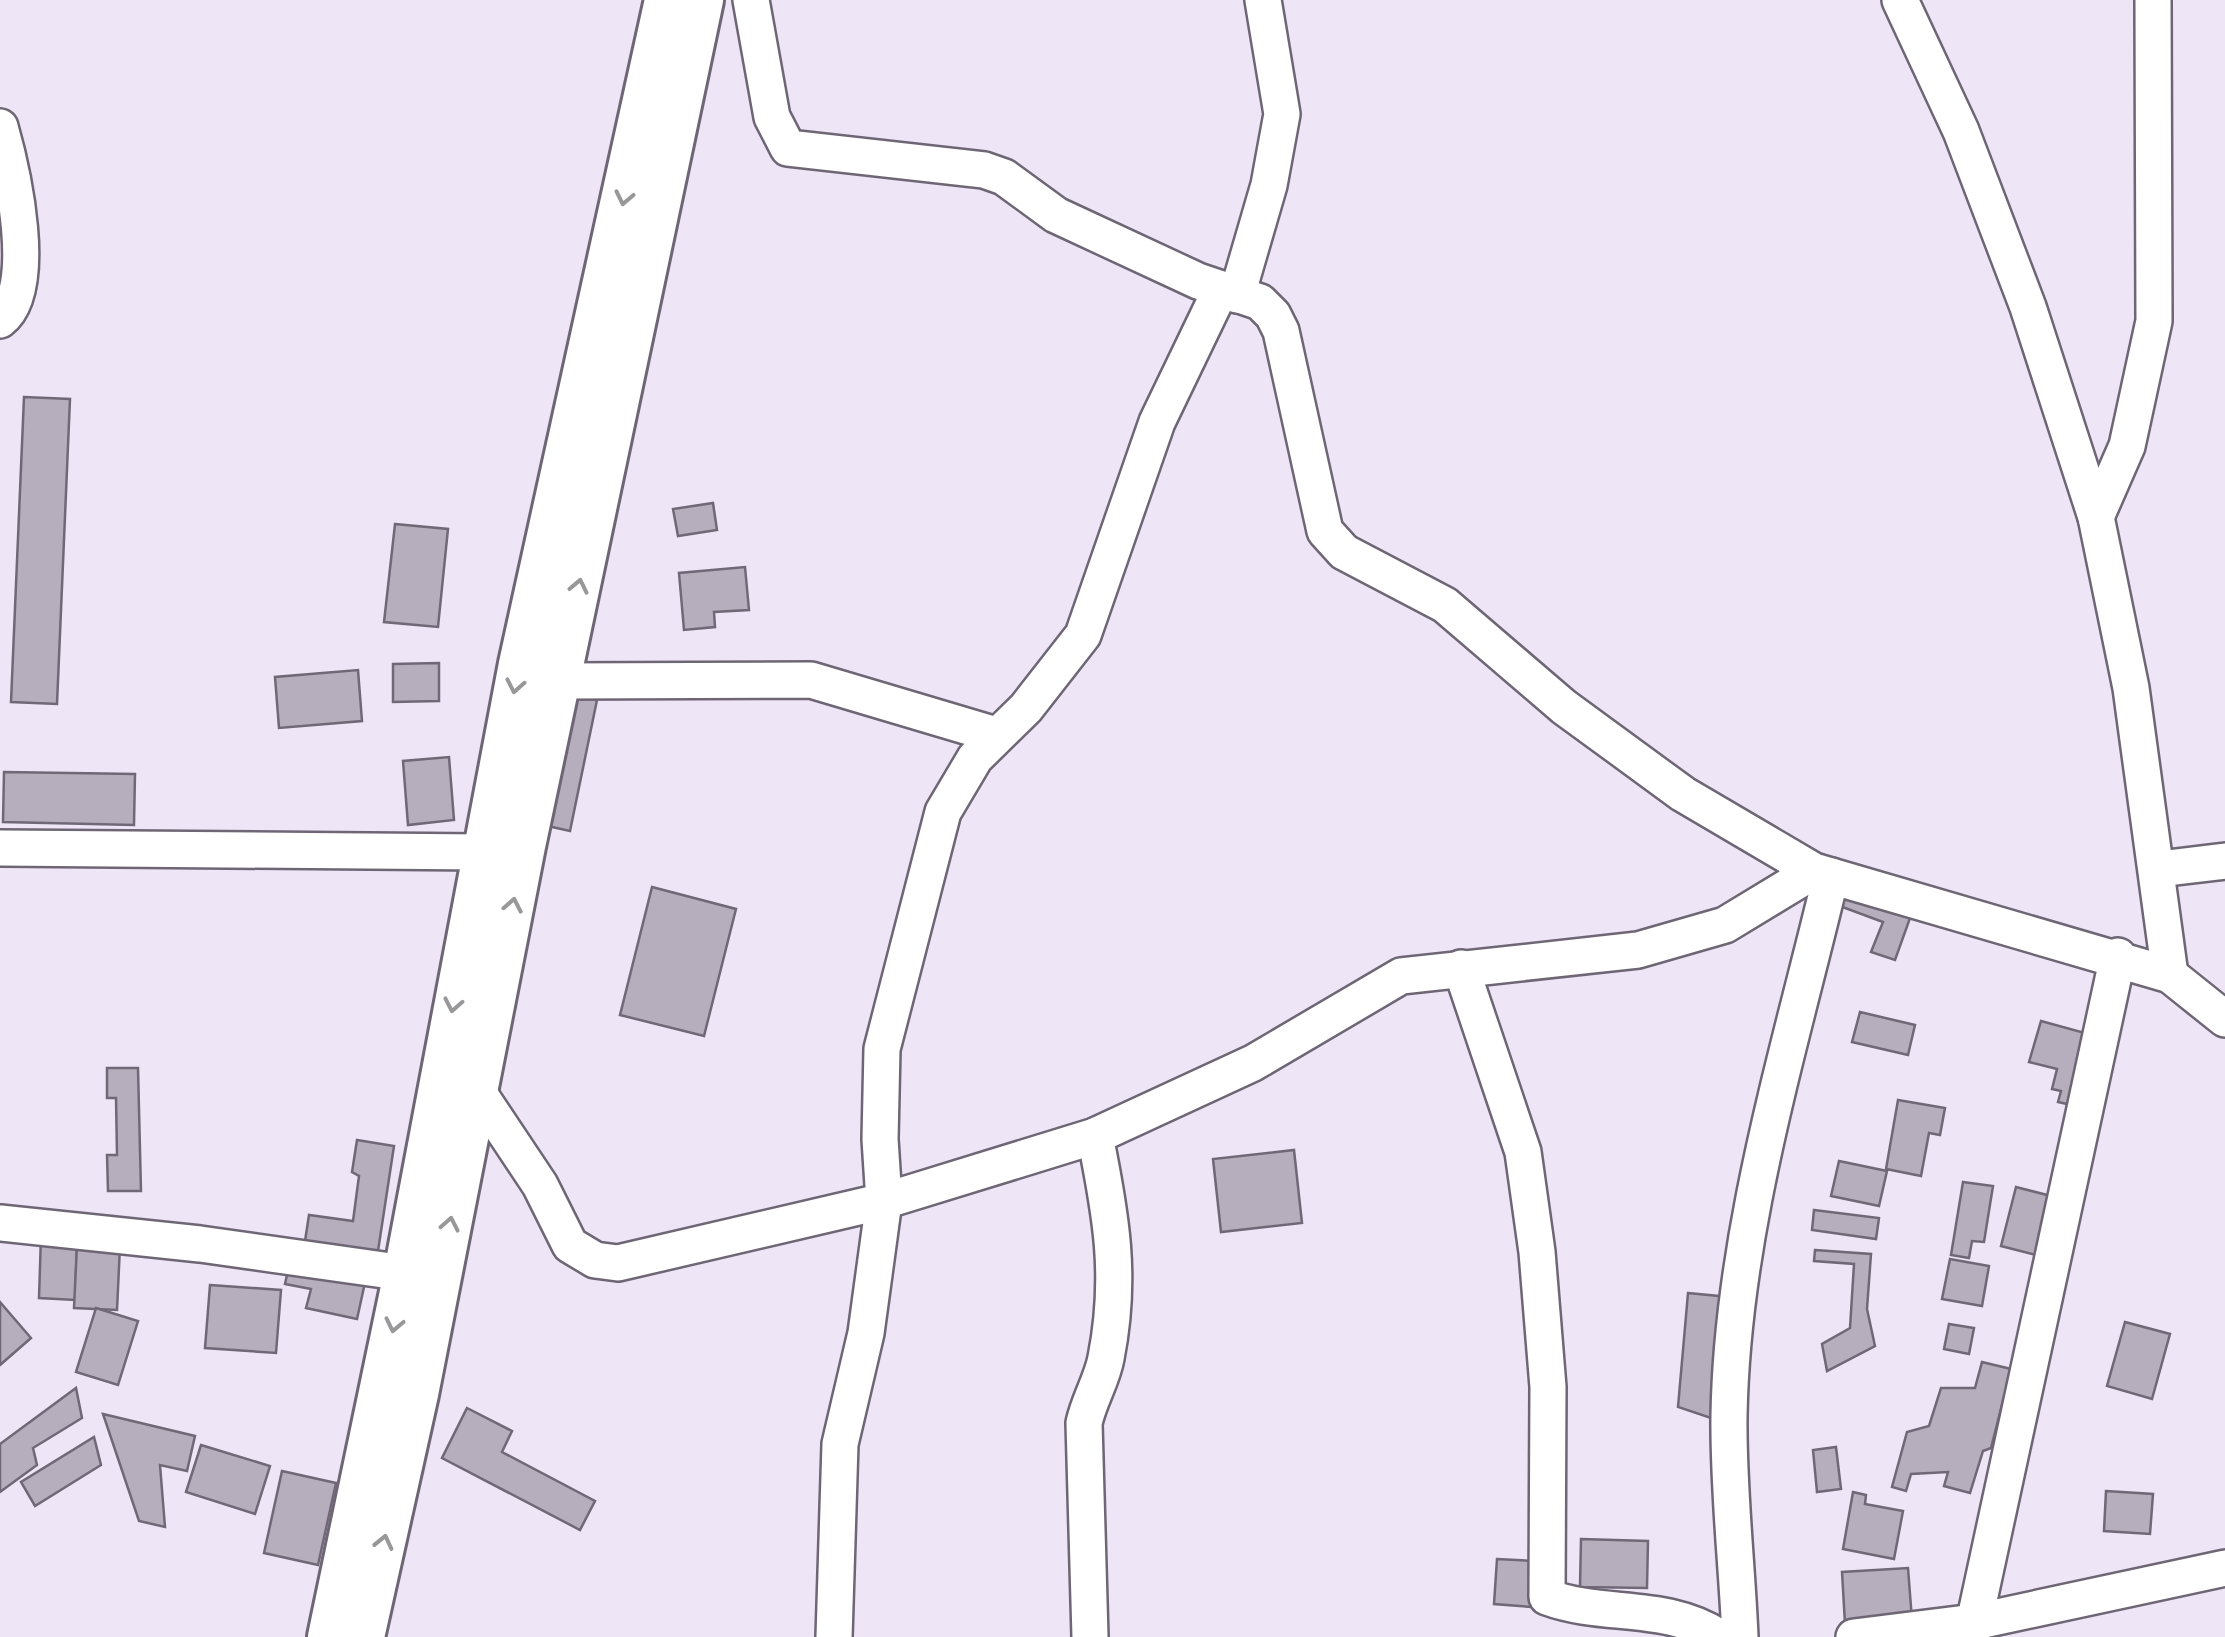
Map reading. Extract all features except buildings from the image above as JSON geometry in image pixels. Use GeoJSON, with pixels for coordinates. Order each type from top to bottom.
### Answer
{"type":"FeatureCollection","features":[{"type":"Feature","properties":{"kind":"street"},"geometry":{"type":"LineString","coordinates":[[363,1637],[417,1394],[558,680],[657,131],[666,0]]}},
{"type":"Feature","properties":{"kind":"street"},"geometry":{"type":"LineString","coordinates":[[329,1637],[405,1273],[482,852],[657,131],[702,0]]}},
{"type":"Feature","properties":{"kind":"street"},"geometry":{"type":"LineString","coordinates":[[751,0],[772,117],[788,148],[984,170],[1004,177],[1056,215],[1260,302],[1274,315],[1281,331],[1325,531],[1344,552],[1445,604],[1564,707],[1684,794],[1822,874],[2118,956],[2170,975],[2225,1020]]}},
{"type":"Feature","properties":{"kind":"street"},"geometry":{"type":"LineString","coordinates":[[834,1637],[840,1444],[866,1333],[884,1202],[880,1139],[882,1049],[944,812],[975,758],[1026,708],[1083,635],[1158,422],[1229,292],[1268,185],[1282,114],[1263,0]]}},
{"type":"Feature","properties":{"kind":"street"},"geometry":{"type":"LineString","coordinates":[[1900,0],[1961,130],[2028,307],[2096,517],[2131,688],[2159,869],[2170,975]]}},
{"type":"Feature","properties":{"kind":"street"},"geometry":{"type":"LineString","coordinates":[[2096,517],[2127,446],[2154,321],[2153,0]]}},
{"type":"Feature","properties":{"kind":"street"},"geometry":{"type":"LineString","coordinates":[[0,126],[16,184],[19,287],[0,320]]}},
{"type":"Feature","properties":{"kind":"street"},"geometry":{"type":"LineString","coordinates":[[558,680],[811,680],[996,735]]}},
{"type":"Feature","properties":{"kind":"street"},"geometry":{"type":"LineString","coordinates":[[0,848],[482,852],[524,846]]}},
{"type":"Feature","properties":{"kind":"street"},"geometry":{"type":"LineString","coordinates":[[2159,869],[2225,861]]}},
{"type":"Feature","properties":{"kind":"street"},"geometry":{"type":"LineString","coordinates":[[476,1089],[540,1184],[570,1245],[596,1260],[636,1259],[884,1202],[1095,1136],[1253,1063],[1402,976],[1638,950],[1725,925],[1822,874]]}},
{"type":"Feature","properties":{"kind":"street"},"geometry":{"type":"LineString","coordinates":[[1740,1637],[1729,1416],[1740,1293],[1762,1163],[1822,874]]}},
{"type":"Feature","properties":{"kind":"street"},"geometry":{"type":"LineString","coordinates":[[1972,1629],[2118,956]]}},
{"type":"Feature","properties":{"kind":"street"},"geometry":{"type":"LineString","coordinates":[[1461,968],[1523,1152],[1537,1252],[1548,1387],[1547,1597],[1570,1606],[1666,1614],[1719,1637]]}},
{"type":"Feature","properties":{"kind":"street"},"geometry":{"type":"LineString","coordinates":[[1090,1637],[1084,1423],[1091,1391],[1105,1363],[1115,1294],[1115,1236],[1095,1136]]}},
{"type":"Feature","properties":{"kind":"street"},"geometry":{"type":"LineString","coordinates":[[0,1223],[200,1244],[405,1273]]}},
{"type":"Feature","properties":{"kind":"street"},"geometry":{"type":"LineString","coordinates":[[1854,1637],[1972,1629],[2225,1568]]}}]}
